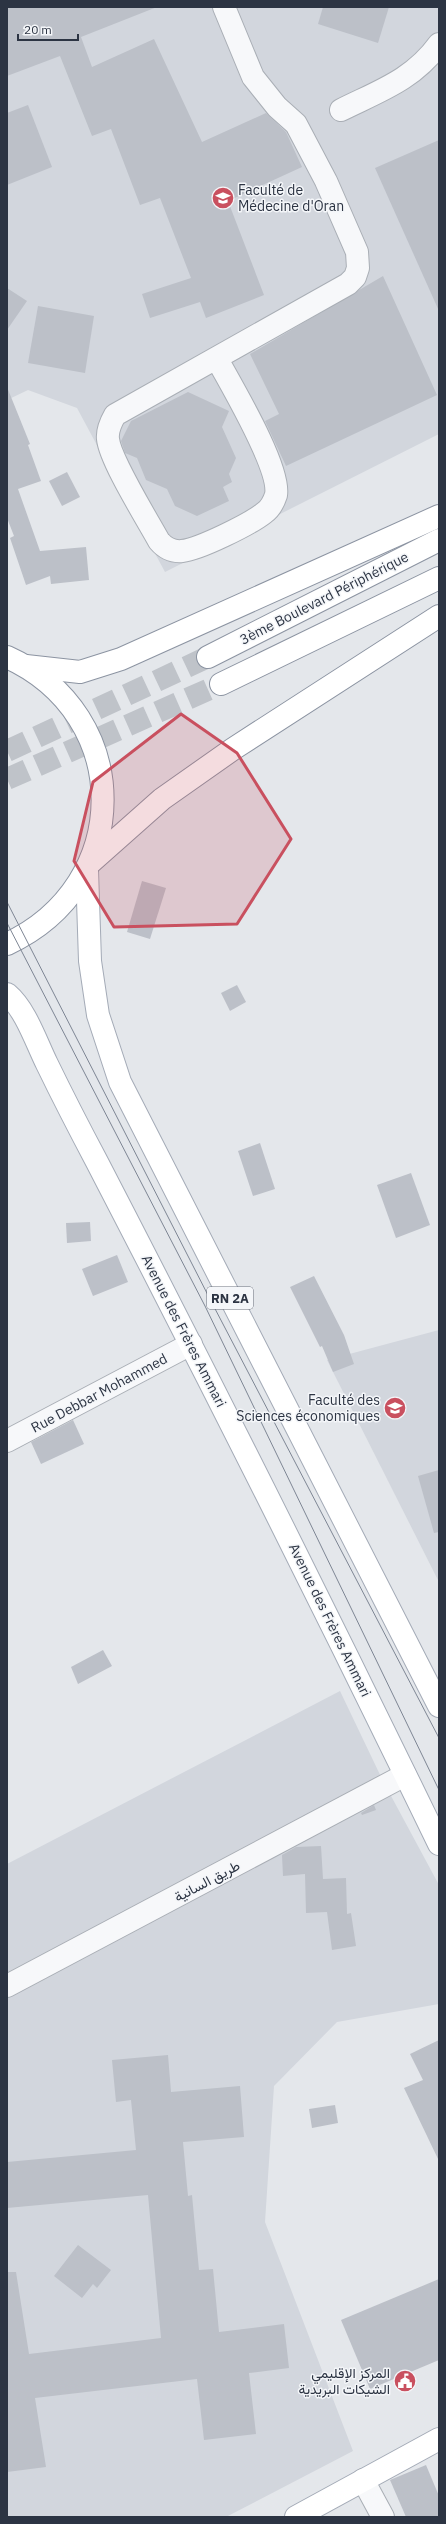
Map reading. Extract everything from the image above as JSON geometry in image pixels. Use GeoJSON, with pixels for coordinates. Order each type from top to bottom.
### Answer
{"type":"FeatureCollection","features":[{"type":"Feature","properties":{"kind":"main road"},"geometry":{"type":"LineString","coordinates":[[26,666],[80,672],[121,659],[439,516]]}},
{"type":"Feature","properties":{"kind":"main road","name":"3ème Boulevard Périphérique"},"geometry":{"type":"LineString","coordinates":[[208,657],[439,540]]}},
{"type":"Feature","properties":{"kind":"main road"},"geometry":{"type":"LineString","coordinates":[[222,684],[439,578]]}},
{"type":"Feature","properties":{"kind":"main road"},"geometry":{"type":"LineString","coordinates":[[89,866],[162,799],[233,749],[439,616]]}},
{"type":"Feature","properties":{"kind":"main road"},"geometry":{"type":"LineString","coordinates":[[7,657],[26,666],[56,689],[80,718],[96,752],[103,789],[101,826],[89,866],[71,896],[50,918],[7,944]]}},
{"type":"Feature","properties":{"kind":"main road","name":"RN 2A"},"geometry":{"type":"LineString","coordinates":[[89,866],[90,961],[98,1015],[120,1082],[439,1706]]}},
{"type":"Feature","properties":{"kind":"main road","name":"Avenue des Frères Ammari"},"geometry":{"type":"LineString","coordinates":[[7,994],[14,999],[28,1025],[70,1111],[191,1344],[439,1844]]}},
{"type":"Feature","properties":{"kind":"main road"},"geometry":{"type":"LineString","coordinates":[[296,2517],[439,2440]]}},
{"type":"Feature","properties":{"kind":"street"},"geometry":{"type":"LineString","coordinates":[[217,359],[257,432],[272,472],[276,494],[272,505],[264,513],[217,538],[198,547],[181,552],[166,549],[158,541],[115,458],[108,439],[110,422],[125,408],[217,359],[348,284],[355,277],[358,268],[357,252],[326,181],[296,124],[277,107],[253,77],[224,7]]}},
{"type":"Feature","properties":{"kind":"street"},"geometry":{"type":"LineString","coordinates":[[341,110],[395,84],[425,63],[439,44]]}},
{"type":"Feature","properties":{"kind":"street","name":"Rue Debbar Mohammed"},"geometry":{"type":"LineString","coordinates":[[7,1441],[191,1344]]}},
{"type":"Feature","properties":{"kind":"street","name":"طريق السانية"},"geometry":{"type":"LineString","coordinates":[[7,1986],[405,1775]]}},
{"type":"Feature","properties":{"kind":"street"},"geometry":{"type":"LineString","coordinates":[[363,2480],[383,2517]]}},
{"type":"Feature","properties":{"kind":"highlighted area"},"geometry":{"type":"Polygon","coordinates":[[[181,714],[237,753],[291,839],[237,924],[114,927],[74,861],[93,782],[181,714]]]}},
{"type":"Feature","properties":{"kind":"shaded area","name":"Faculté de Médecine d'Oran"},"geometry":{"type":"Polygon","coordinates":[[[7,7],[439,7],[439,434],[165,572],[77,408],[28,390],[7,400],[7,7]]]}},
{"type":"Feature","properties":{"kind":"shaded area","name":"Faculté des Sciences économiques"},"geometry":{"type":"Polygon","coordinates":[[[439,1330],[439,1582],[327,1360],[439,1330]]]}},
{"type":"Feature","properties":{"kind":"shaded area"},"geometry":{"type":"Polygon","coordinates":[[[340,1691],[383,1781],[439,1885],[439,2004],[337,2022],[274,2086],[265,2222],[353,2451],[226,2517],[7,2517],[7,1864],[340,1691]]]}},
{"type":"Feature","properties":{"kind":"building"},"geometry":{"type":"Polygon","coordinates":[[[7,7],[157,7],[81,37],[92,67],[154,39],[202,142],[266,113],[286,132],[302,167],[228,201],[264,295],[206,318],[200,302],[150,318],[142,294],[191,278],[160,198],[140,205],[111,129],[92,136],[60,56],[7,76],[7,7]]]}},
{"type":"Feature","properties":{"kind":"building"},"geometry":{"type":"Polygon","coordinates":[[[323,7],[389,7],[378,43],[318,24],[323,7]]]}},
{"type":"Feature","properties":{"kind":"building"},"geometry":{"type":"Polygon","coordinates":[[[28,105],[52,167],[7,185],[7,113],[28,105]]]}},
{"type":"Feature","properties":{"kind":"building"},"geometry":{"type":"Polygon","coordinates":[[[439,140],[439,311],[375,168],[439,140]]]}},
{"type":"Feature","properties":{"kind":"building"},"geometry":{"type":"Polygon","coordinates":[[[383,276],[437,395],[286,466],[265,421],[279,414],[250,354],[383,276]]]}},
{"type":"Feature","properties":{"kind":"building"},"geometry":{"type":"Polygon","coordinates":[[[7,288],[27,301],[7,330],[7,288]]]}},
{"type":"Feature","properties":{"kind":"building"},"geometry":{"type":"Polygon","coordinates":[[[38,306],[94,316],[85,373],[28,363],[38,306]]]}},
{"type":"Feature","properties":{"kind":"building"},"geometry":{"type":"Polygon","coordinates":[[[7,387],[30,444],[28,445],[41,481],[18,489],[40,551],[86,547],[89,580],[51,584],[50,576],[26,585],[10,538],[14,536],[7,518],[7,387]]]}},
{"type":"Feature","properties":{"kind":"building"},"geometry":{"type":"Polygon","coordinates":[[[188,392],[229,411],[222,427],[236,458],[229,474],[232,482],[223,487],[229,501],[197,516],[175,506],[167,489],[146,480],[137,458],[125,453],[121,441],[131,421],[188,392]]]}},
{"type":"Feature","properties":{"kind":"building"},"geometry":{"type":"Polygon","coordinates":[[[67,472],[80,497],[62,506],[49,481],[67,472]]]}},
{"type":"Feature","properties":{"kind":"building"},"geometry":{"type":"Polygon","coordinates":[[[142,881],[166,888],[150,939],[127,932],[142,881]]]}},
{"type":"Feature","properties":{"kind":"building"},"geometry":{"type":"Polygon","coordinates":[[[237,985],[246,1002],[230,1011],[221,993],[237,985]]]}},
{"type":"Feature","properties":{"kind":"building"},"geometry":{"type":"Polygon","coordinates":[[[260,1143],[275,1189],[253,1196],[238,1151],[260,1143]]]}},
{"type":"Feature","properties":{"kind":"building"},"geometry":{"type":"Polygon","coordinates":[[[411,1173],[430,1225],[396,1238],[377,1185],[411,1173]]]}},
{"type":"Feature","properties":{"kind":"building"},"geometry":{"type":"Polygon","coordinates":[[[90,1222],[91,1241],[67,1243],[66,1223],[90,1222]]]}},
{"type":"Feature","properties":{"kind":"building"},"geometry":{"type":"Polygon","coordinates":[[[117,1255],[128,1282],[93,1296],[82,1269],[117,1255]]]}},
{"type":"Feature","properties":{"kind":"building"},"geometry":{"type":"Polygon","coordinates":[[[314,1276],[344,1335],[354,1364],[333,1372],[322,1346],[320,1347],[290,1287],[314,1276]]]}},
{"type":"Feature","properties":{"kind":"building"},"geometry":{"type":"Polygon","coordinates":[[[73,1420],[84,1444],[41,1464],[31,1442],[73,1420]]]}},
{"type":"Feature","properties":{"kind":"building"},"geometry":{"type":"Polygon","coordinates":[[[439,1470],[439,1532],[434,1533],[418,1476],[439,1470]]]}},
{"type":"Feature","properties":{"kind":"building"},"geometry":{"type":"Polygon","coordinates":[[[103,1650],[112,1666],[78,1684],[71,1667],[103,1650]]]}},
{"type":"Feature","properties":{"kind":"building"},"geometry":{"type":"Polygon","coordinates":[[[374,1805],[376,1810],[362,1815],[361,1813],[374,1805]]]}},
{"type":"Feature","properties":{"kind":"building"},"geometry":{"type":"Polygon","coordinates":[[[321,1846],[323,1879],[346,1878],[347,1914],[351,1913],[356,1946],[332,1950],[327,1912],[306,1913],[305,1874],[283,1876],[282,1855],[296,1847],[321,1846]]]}},
{"type":"Feature","properties":{"kind":"building"},"geometry":{"type":"Polygon","coordinates":[[[439,2040],[439,2161],[404,2088],[423,2080],[410,2054],[439,2040]]]}},
{"type":"Feature","properties":{"kind":"building"},"geometry":{"type":"Polygon","coordinates":[[[168,2055],[171,2092],[240,2086],[244,2137],[183,2142],[188,2196],[192,2195],[199,2270],[213,2269],[219,2332],[284,2324],[289,2368],[249,2373],[256,2434],[204,2440],[197,2379],[35,2398],[46,2467],[7,2472],[7,2272],[16,2272],[29,2354],[161,2338],[148,2195],[7,2208],[7,2162],[136,2150],[131,2100],[116,2102],[112,2060],[168,2055]]]}},
{"type":"Feature","properties":{"kind":"building"},"geometry":{"type":"Polygon","coordinates":[[[335,2105],[338,2123],[312,2128],[309,2109],[335,2105]]]}},
{"type":"Feature","properties":{"kind":"building"},"geometry":{"type":"Polygon","coordinates":[[[78,2245],[111,2270],[97,2288],[93,2284],[82,2298],[54,2276],[78,2245]]]}},
{"type":"Feature","properties":{"kind":"building"},"geometry":{"type":"Polygon","coordinates":[[[439,2279],[439,2360],[370,2389],[341,2320],[439,2279]]]}},
{"type":"Feature","properties":{"kind":"building"},"geometry":{"type":"Polygon","coordinates":[[[426,2465],[439,2496],[439,2517],[406,2517],[390,2480],[426,2465]]]}},
{"type":"Feature","properties":{"kind":"tunnel"},"geometry":{"type":"LineString","coordinates":[[7,751],[208,657]]}},
{"type":"Feature","properties":{"kind":"tunnel"},"geometry":{"type":"LineString","coordinates":[[7,779],[221,684]]}},
{"type":"Feature","properties":{"kind":"tram line"},"geometry":{"type":"LineString","coordinates":[[7,902],[212,1303],[439,1738]]}},
{"type":"Feature","properties":{"kind":"tram line"},"geometry":{"type":"LineString","coordinates":[[7,923],[205,1306],[439,1790]]}},
{"type":"Feature","properties":{"kind":"place","name":"Faculté de Médecine d'Oran"},"geometry":{"type":"Point","coordinates":[223,198]}},
{"type":"Feature","properties":{"kind":"place","name":"Faculté des Sciences économiques"},"geometry":{"type":"Point","coordinates":[395,1408]}},
{"type":"Feature","properties":{"kind":"place","name":"المركز الإقليمي الشيكات البريدية"},"geometry":{"type":"Point","coordinates":[405,2381]}}]}
